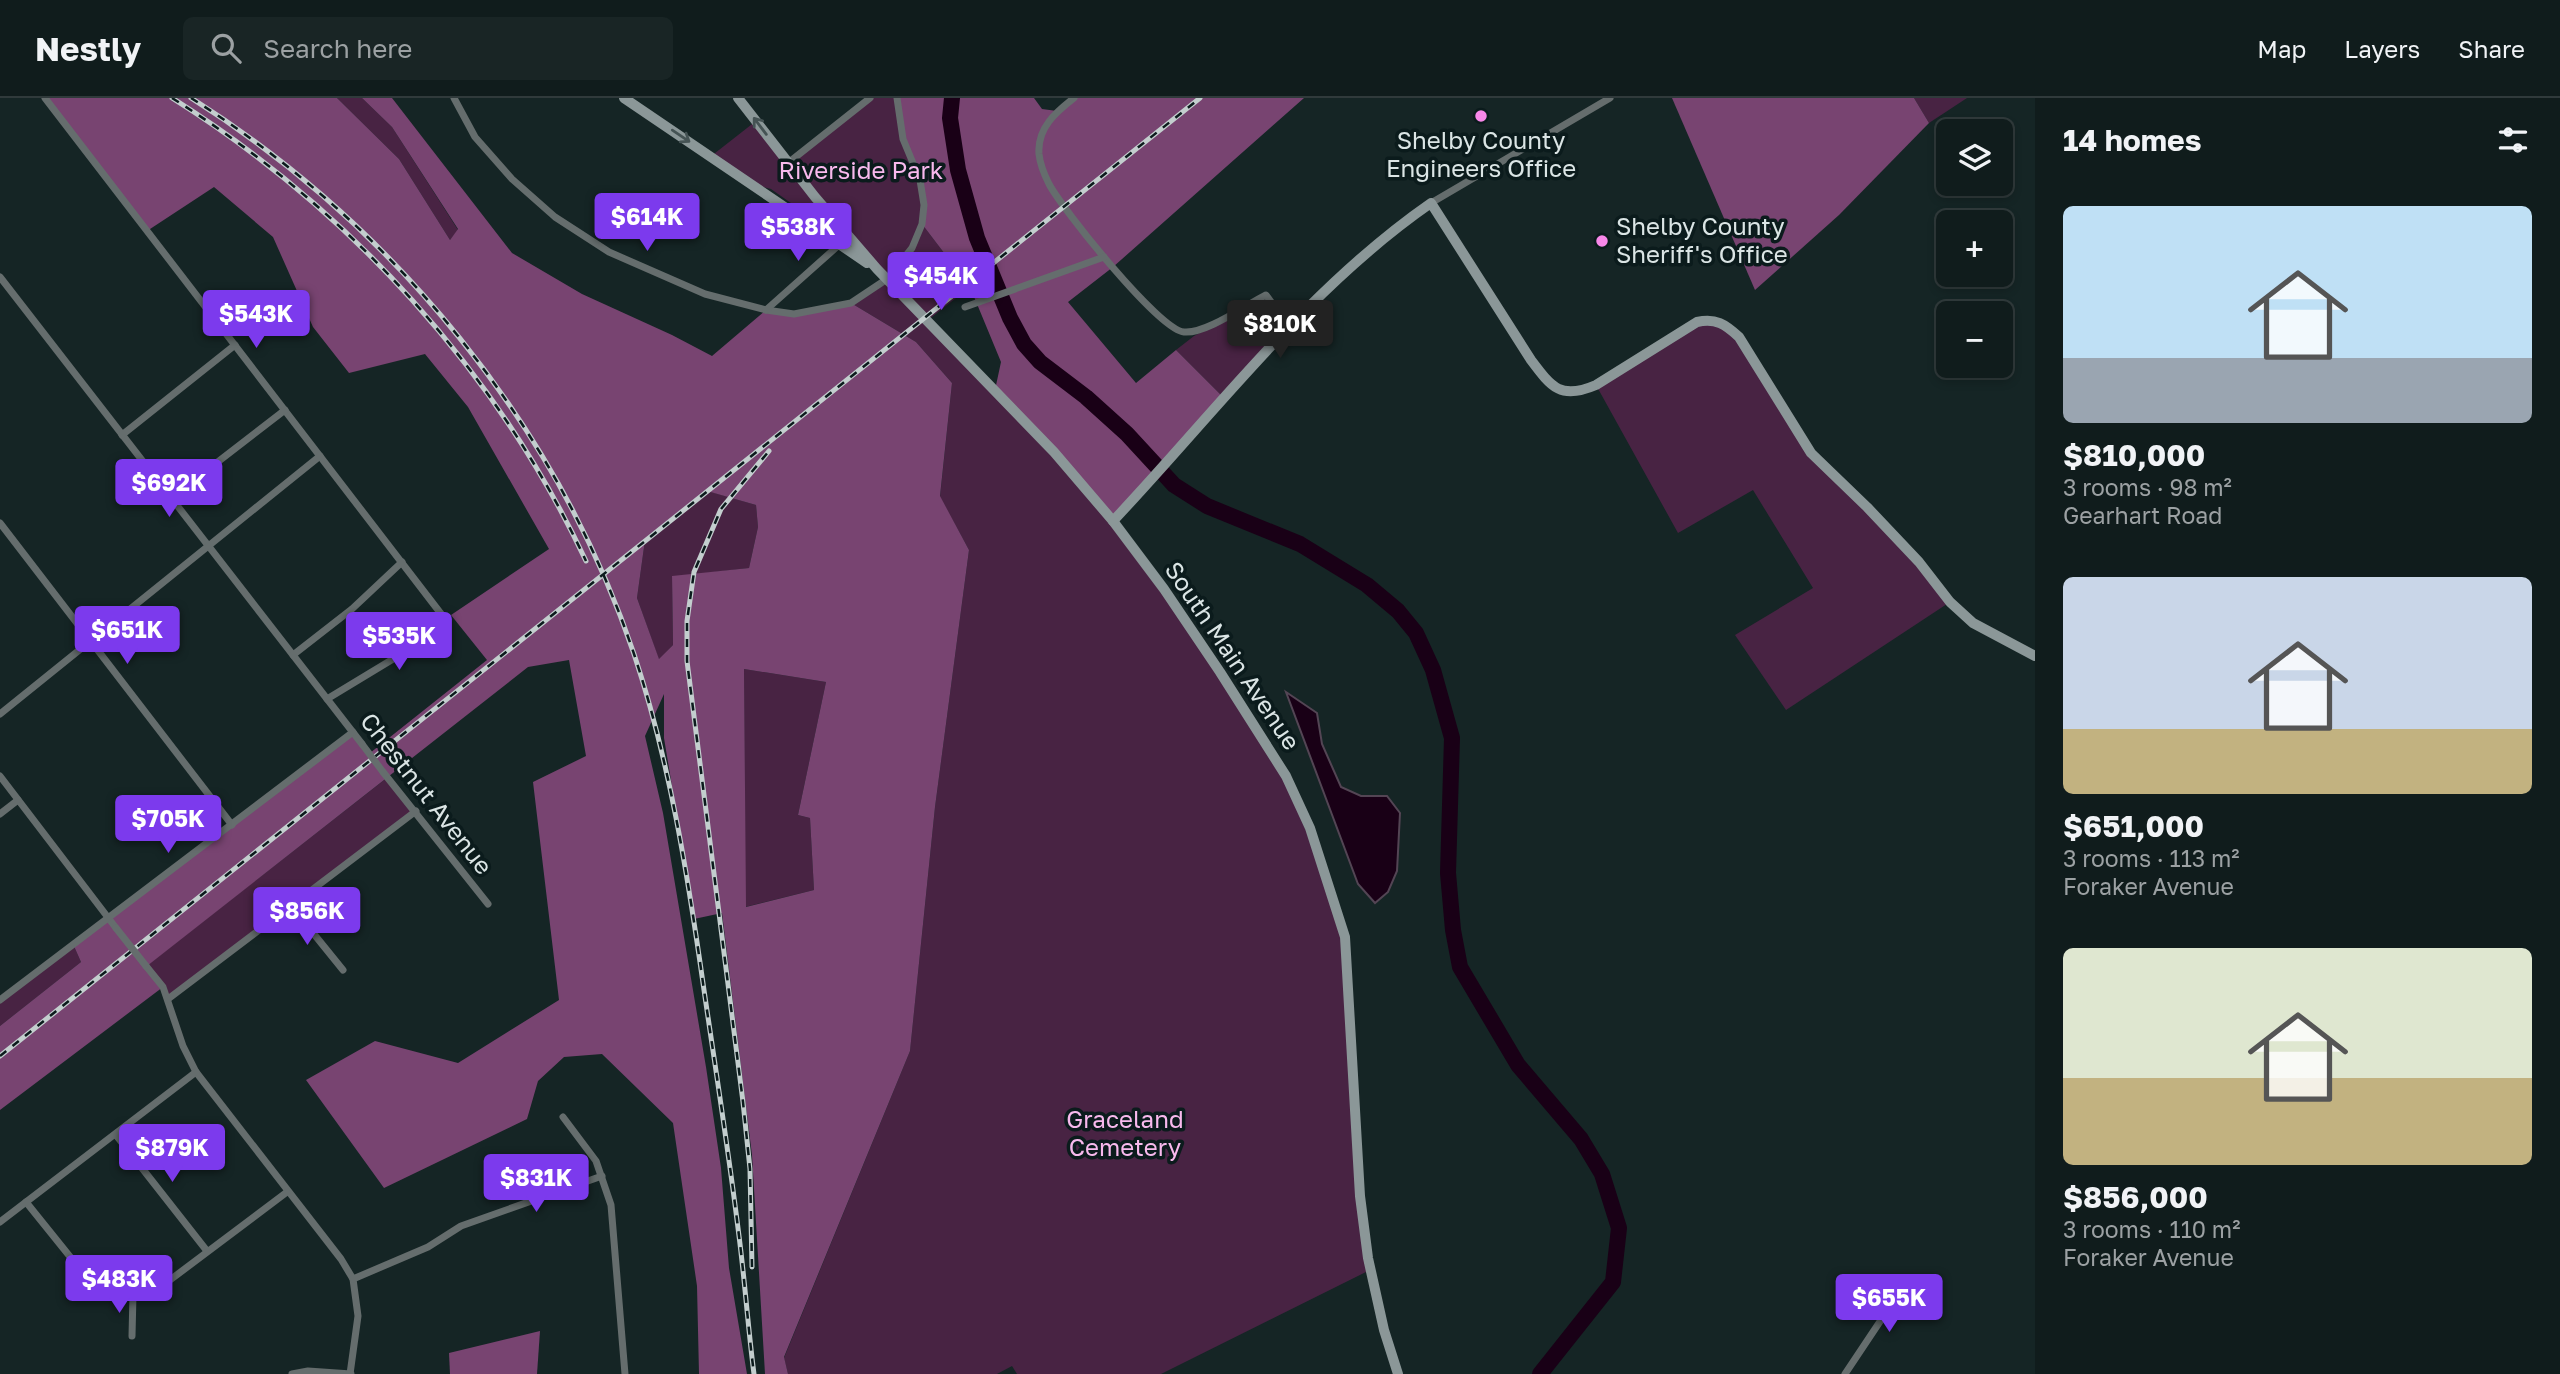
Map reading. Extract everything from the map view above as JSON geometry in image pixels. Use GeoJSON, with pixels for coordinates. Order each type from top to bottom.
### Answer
{"type":"FeatureCollection","features":[{"type":"Feature","properties":{"kind":"main road"},"geometry":{"type":"LineString","coordinates":[[624,98],[877,269]]}},
{"type":"Feature","properties":{"kind":"main road","name":"South Main Avenue"},"geometry":{"type":"LineString","coordinates":[[738,98],[788,163],[877,269],[1054,452],[1112,521],[1164,589],[1286,776],[1310,828],[1345,937],[1360,1196],[1368,1258],[1395,1373]]}},
{"type":"Feature","properties":{"kind":"main road"},"geometry":{"type":"LineString","coordinates":[[1112,521],[1248,372],[1358,259],[1431,203],[1531,360],[1547,381],[1557,389],[1579,393],[1597,385],[1697,322],[1721,322],[1729,328],[1739,337],[1811,453],[1919,562],[1950,602],[1973,623],[2035,656]]}},
{"type":"Feature","properties":{"kind":"street"},"geometry":{"type":"LineString","coordinates":[[45,98],[445,619],[436,633],[327,699]]}},
{"type":"Feature","properties":{"kind":"street"},"geometry":{"type":"LineString","coordinates":[[454,98],[462,116],[484,148],[512,179],[555,216],[609,252],[705,295],[794,314],[851,303],[887,279],[912,248],[922,224],[924,205],[920,180],[903,139],[897,98]]}},
{"type":"Feature","properties":{"kind":"street"},"geometry":{"type":"LineString","coordinates":[[788,163],[870,98]]}},
{"type":"Feature","properties":{"kind":"street"},"geometry":{"type":"LineString","coordinates":[[1074,98],[1046,125],[1040,138],[1042,168],[1050,185],[1104,257],[1156,313],[1172,328],[1184,332],[1200,330],[1266,295],[1290,328]]}},
{"type":"Feature","properties":{"kind":"street"},"geometry":{"type":"LineString","coordinates":[[1431,203],[1610,98]]}},
{"type":"Feature","properties":{"kind":"street"},"geometry":{"type":"LineString","coordinates":[[766,310],[849,236]]}},
{"type":"Feature","properties":{"kind":"street"},"geometry":{"type":"LineString","coordinates":[[965,307],[1104,257]]}},
{"type":"Feature","properties":{"kind":"street","name":"Chestnut Avenue"},"geometry":{"type":"LineString","coordinates":[[0,277],[488,904]]}},
{"type":"Feature","properties":{"kind":"street"},"geometry":{"type":"LineString","coordinates":[[122,435],[235,345]]}},
{"type":"Feature","properties":{"kind":"street"},"geometry":{"type":"LineString","coordinates":[[171,498],[285,410]]}},
{"type":"Feature","properties":{"kind":"street"},"geometry":{"type":"LineString","coordinates":[[0,713],[320,456]]}},
{"type":"Feature","properties":{"kind":"street"},"geometry":{"type":"LineString","coordinates":[[0,523],[232,825]]}},
{"type":"Feature","properties":{"kind":"street"},"geometry":{"type":"LineString","coordinates":[[293,655],[352,608],[402,562]]}},
{"type":"Feature","properties":{"kind":"street"},"geometry":{"type":"LineString","coordinates":[[0,1000],[353,732]]}},
{"type":"Feature","properties":{"kind":"street"},"geometry":{"type":"LineString","coordinates":[[0,776],[163,987],[183,1046],[196,1072],[341,1259],[353,1279],[358,1316],[351,1374],[308,1371],[292,1374]]}},
{"type":"Feature","properties":{"kind":"street"},"geometry":{"type":"LineString","coordinates":[[0,814],[19,800]]}},
{"type":"Feature","properties":{"kind":"street"},"geometry":{"type":"LineString","coordinates":[[168,999],[416,811]]}},
{"type":"Feature","properties":{"kind":"street"},"geometry":{"type":"LineString","coordinates":[[292,906],[343,970]]}},
{"type":"Feature","properties":{"kind":"street"},"geometry":{"type":"LineString","coordinates":[[0,1222],[196,1072]]}},
{"type":"Feature","properties":{"kind":"street"},"geometry":{"type":"LineString","coordinates":[[563,1117],[596,1161],[611,1205],[625,1374]]}},
{"type":"Feature","properties":{"kind":"street"},"geometry":{"type":"LineString","coordinates":[[116,1135],[206,1251]]}},
{"type":"Feature","properties":{"kind":"street"},"geometry":{"type":"LineString","coordinates":[[353,1279],[428,1247],[461,1226],[602,1176]]}},
{"type":"Feature","properties":{"kind":"street"},"geometry":{"type":"LineString","coordinates":[[26,1202],[88,1279],[105,1289],[133,1294],[170,1280],[287,1192]]}},
{"type":"Feature","properties":{"kind":"street"},"geometry":{"type":"LineString","coordinates":[[1845,1374],[1909,1278]]}},
{"type":"Feature","properties":{"kind":"street"},"geometry":{"type":"LineString","coordinates":[[132,1336],[133,1294]]}},
{"type":"Feature","properties":{"kind":"green space"},"geometry":{"type":"Polygon","coordinates":[[[337,98],[362,98],[392,127],[458,230],[450,240],[399,159],[337,98]]]}},
{"type":"Feature","properties":{"kind":"green space","name":"Graceland Cemetery"},"geometry":{"type":"Polygon","coordinates":[[[870,98],[896,98],[920,180],[922,224],[970,287],[928,320],[1113,521],[1286,776],[1345,937],[1370,1270],[1161,1374],[1017,1374],[1012,1366],[997,1374],[788,1374],[784,1358],[910,1051],[935,807],[969,550],[940,497],[952,383],[916,342],[851,303],[886,279],[814,198],[813,206],[808,209],[798,208],[771,189],[751,184],[710,157],[756,121],[788,163],[870,98]]]}},
{"type":"Feature","properties":{"kind":"green space"},"geometry":{"type":"Polygon","coordinates":[[[1914,98],[1967,98],[1929,123],[1914,98]]]}},
{"type":"Feature","properties":{"kind":"green space"},"geometry":{"type":"Polygon","coordinates":[[[1267,300],[1290,328],[1224,398],[1176,350],[1194,336],[1267,300]]]}},
{"type":"Feature","properties":{"kind":"green space"},"geometry":{"type":"Polygon","coordinates":[[[1697,322],[1729,328],[1811,453],[1950,602],[1786,710],[1735,635],[1813,588],[1753,490],[1678,533],[1596,385],[1697,322]]]}},
{"type":"Feature","properties":{"kind":"green space"},"geometry":{"type":"Polygon","coordinates":[[[708,491],[756,505],[758,527],[749,568],[672,577],[673,645],[659,660],[637,598],[645,540],[708,491]]]}},
{"type":"Feature","properties":{"kind":"green space"},"geometry":{"type":"Polygon","coordinates":[[[744,669],[826,682],[798,815],[810,818],[814,890],[745,907],[744,669]]]}},
{"type":"Feature","properties":{"kind":"green space"},"geometry":{"type":"Polygon","coordinates":[[[388,777],[416,811],[168,999],[146,966],[388,777]]]}},
{"type":"Feature","properties":{"kind":"green space"},"geometry":{"type":"Polygon","coordinates":[[[73,944],[81,962],[0,1026],[0,1000],[73,944]]]}},
{"type":"Feature","properties":{"kind":"shaded area"},"geometry":{"type":"Polygon","coordinates":[[[45,98],[337,98],[399,159],[450,240],[458,229],[392,127],[362,98],[392,98],[512,253],[582,294],[712,356],[766,310],[794,314],[851,303],[916,342],[952,383],[940,496],[969,550],[935,807],[910,1051],[784,1357],[788,1374],[765,1374],[752,1155],[722,913],[694,919],[664,738],[664,694],[645,736],[663,813],[706,1067],[721,1168],[729,1268],[747,1374],[699,1374],[697,1286],[673,1123],[602,1054],[564,1057],[538,1081],[527,1119],[384,1188],[306,1080],[375,1041],[458,1063],[559,1000],[533,782],[586,756],[569,660],[528,667],[147,966],[163,987],[0,1110],[0,1026],[81,962],[73,944],[353,732],[370,753],[487,660],[451,615],[549,549],[468,407],[425,354],[349,373],[313,327],[273,237],[214,187],[147,231],[45,98]],[[707,491],[645,540],[637,598],[659,659],[673,645],[672,576],[749,568],[758,527],[756,505],[707,491]],[[744,669],[746,907],[814,890],[810,818],[798,815],[826,682],[744,669]]]}},
{"type":"Feature","properties":{"kind":"shaded area"},"geometry":{"type":"Polygon","coordinates":[[[897,98],[1034,98],[1042,109],[1057,111],[1074,98],[1304,98],[1113,267],[1068,302],[1136,383],[1176,350],[1224,398],[1113,521],[995,390],[1001,362],[970,287],[922,224],[920,180],[903,139],[897,98]]]}},
{"type":"Feature","properties":{"kind":"shaded area"},"geometry":{"type":"Polygon","coordinates":[[[1672,98],[1914,98],[1929,123],[1839,215],[1755,290],[1672,98]]]}},
{"type":"Feature","properties":{"kind":"shaded area"},"geometry":{"type":"Polygon","coordinates":[[[1286,692],[1317,713],[1322,744],[1341,787],[1361,796],[1387,796],[1400,813],[1397,871],[1388,892],[1375,903],[1358,884],[1286,692]]]}},
{"type":"Feature","properties":{"kind":"shaded area"},"geometry":{"type":"Polygon","coordinates":[[[540,1331],[537,1374],[450,1374],[449,1353],[540,1331]]]}},
{"type":"Feature","properties":{"kind":"waterway"},"geometry":{"type":"LineString","coordinates":[[952,98],[950,118],[958,170],[977,238],[1010,318],[1024,344],[1040,362],[1086,397],[1127,434],[1174,485],[1207,506],[1300,544],[1367,585],[1398,611],[1416,633],[1433,670],[1452,738],[1448,873],[1453,930],[1460,967],[1518,1065],[1581,1139],[1602,1174],[1619,1228],[1613,1282],[1540,1374]]}},
{"type":"Feature","properties":{"kind":"railway"},"geometry":{"type":"LineString","coordinates":[[172,98],[237,142],[299,190],[357,243],[412,300],[463,360],[509,424],[550,491],[586,561]]}},
{"type":"Feature","properties":{"kind":"railway"},"geometry":{"type":"LineString","coordinates":[[191,98],[265,149],[335,207],[400,270],[460,338],[514,411],[561,489],[601,570],[647,695],[676,820],[731,1174],[754,1374]]}},
{"type":"Feature","properties":{"kind":"railway"},"geometry":{"type":"LineString","coordinates":[[0,1056],[1200,98]]}},
{"type":"Feature","properties":{"kind":"railway"},"geometry":{"type":"LineString","coordinates":[[752,1267],[750,1169],[687,661],[687,621],[694,572],[721,509],[769,451]]}},
{"type":"Feature","properties":{"kind":"place","name":"Shelby County Engineers Office"},"geometry":{"type":"Point","coordinates":[1481,116]}},
{"type":"Feature","properties":{"kind":"place","name":"Shelby County Sheriff's Office"},"geometry":{"type":"Point","coordinates":[1602,241]}},
{"type":"Feature","properties":{"kind":"park label","name":"Riverside Park"},"geometry":{"type":"Point","coordinates":[861,171]}}]}
